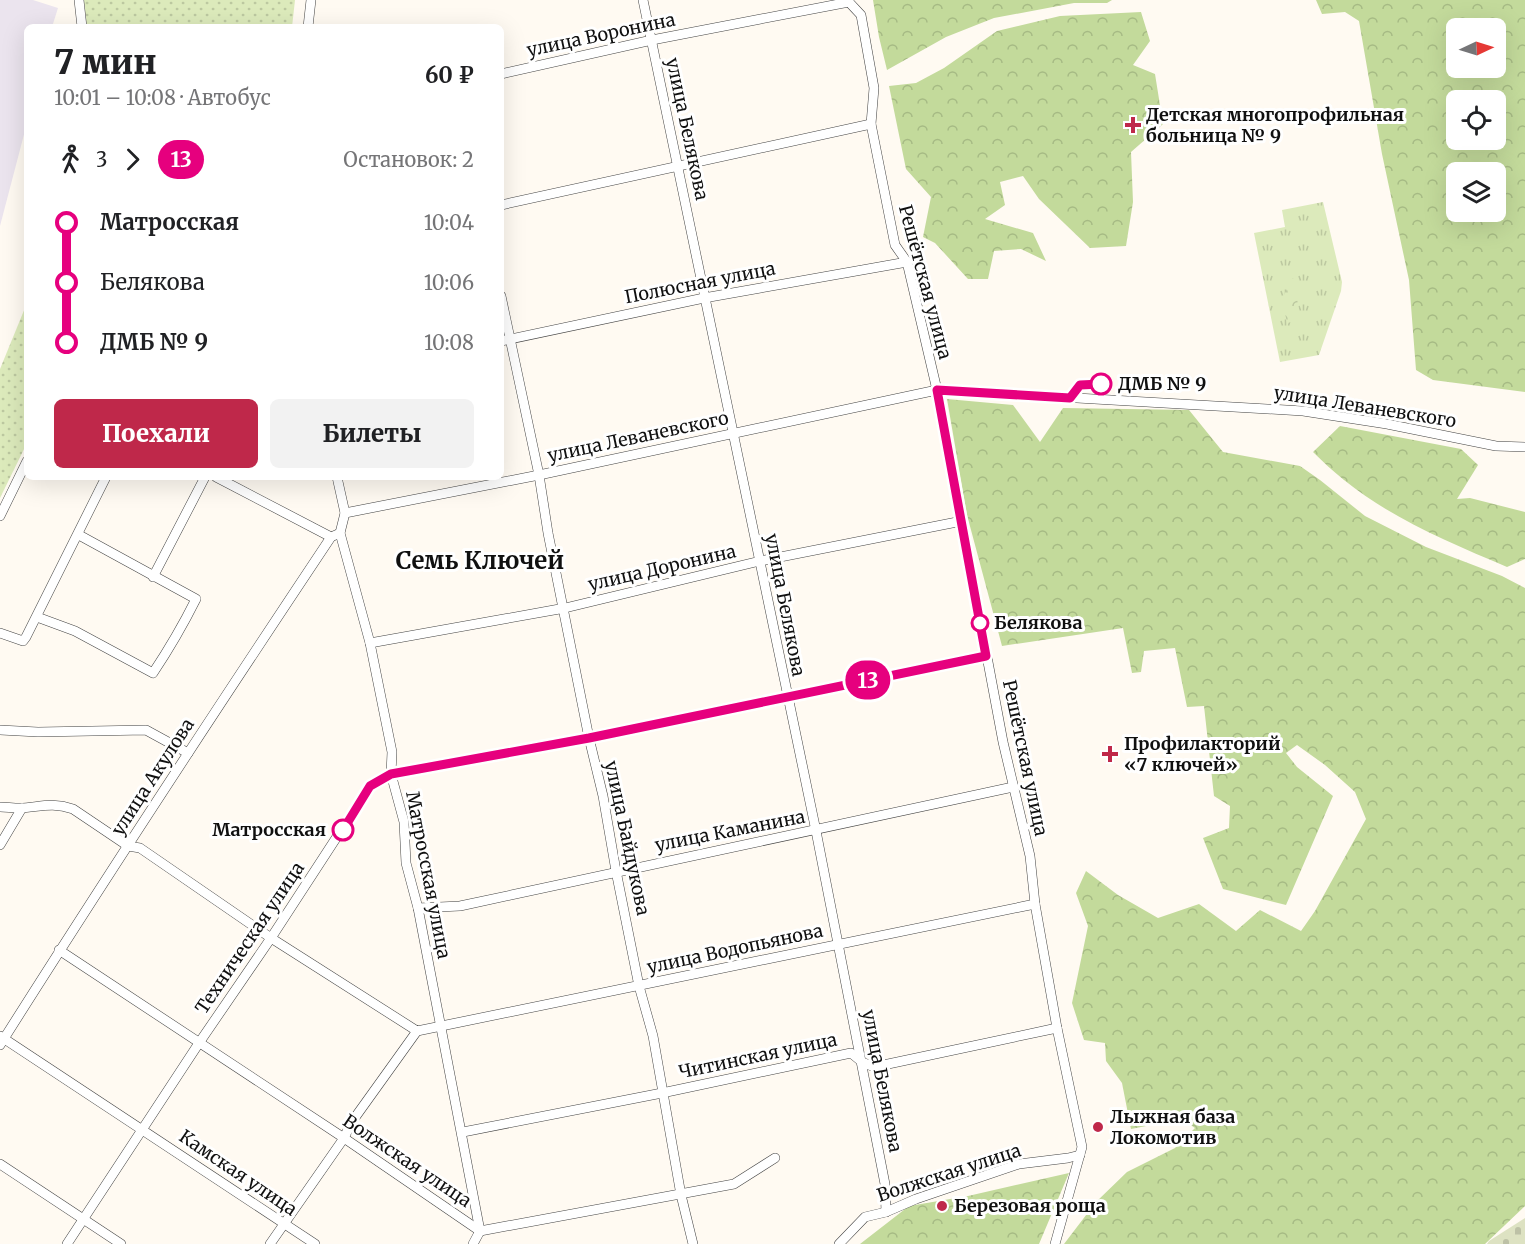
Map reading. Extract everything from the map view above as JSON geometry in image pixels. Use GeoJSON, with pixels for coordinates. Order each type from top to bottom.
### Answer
{"type":"FeatureCollection","features":[{"type":"Feature","properties":{"kind":"street"},"geometry":{"type":"LineString","coordinates":[[79,0],[82,24]]}},
{"type":"Feature","properties":{"kind":"street"},"geometry":{"type":"LineString","coordinates":[[308,24],[311,0]]}},
{"type":"Feature","properties":{"kind":"street","name":"улица Белякова"},"geometry":{"type":"LineString","coordinates":[[643,0],[816,831],[885,1184],[886,1212]]}},
{"type":"Feature","properties":{"kind":"street","name":"улица Воронина"},"geometry":{"type":"LineString","coordinates":[[504,73],[652,40],[848,1]]}},
{"type":"Feature","properties":{"kind":"street","name":"Решётская улица"},"geometry":{"type":"LineString","coordinates":[[848,1],[861,15],[874,88],[871,124],[895,245],[907,262],[937,390],[986,656],[1030,856],[1035,904],[1057,1028],[1082,1148],[1055,1244]]}},
{"type":"Feature","properties":{"kind":"street"},"geometry":{"type":"LineString","coordinates":[[504,204],[871,124]]}},
{"type":"Feature","properties":{"kind":"street","name":"Полюсная улица"},"geometry":{"type":"LineString","coordinates":[[505,340],[704,298],[907,262]]}},
{"type":"Feature","properties":{"kind":"street","name":"улица Байдукова"},"geometry":{"type":"LineString","coordinates":[[505,340],[539,475],[548,533],[565,608],[589,738],[603,796],[639,986],[653,1036],[681,1195],[693,1244]]}},
{"type":"Feature","properties":{"kind":"street","name":"улица Леваневского"},"geometry":{"type":"LineString","coordinates":[[345,513],[539,475],[937,390],[1303,411],[1387,424],[1496,446],[1525,447]]}},
{"type":"Feature","properties":{"kind":"street"},"geometry":{"type":"LineString","coordinates":[[0,516],[24,467]]}},
{"type":"Feature","properties":{"kind":"street"},"geometry":{"type":"LineString","coordinates":[[0,633],[22,641],[37,617],[105,480]]}},
{"type":"Feature","properties":{"kind":"street"},"geometry":{"type":"LineString","coordinates":[[153,577],[203,480]]}},
{"type":"Feature","properties":{"kind":"street"},"geometry":{"type":"LineString","coordinates":[[222,480],[335,535]]}},
{"type":"Feature","properties":{"kind":"street","name":"Матросская улица"},"geometry":{"type":"LineString","coordinates":[[338,480],[345,513],[335,535],[370,643],[393,752],[391,774],[404,822],[406,863],[418,908],[463,1132],[480,1231]]}},
{"type":"Feature","properties":{"kind":"street","name":"улица Доронина"},"geometry":{"type":"LineString","coordinates":[[370,643],[565,608],[760,561],[962,521]]}},
{"type":"Feature","properties":{"kind":"street"},"geometry":{"type":"LineString","coordinates":[[37,617],[75,631],[153,673],[173,644],[196,599],[79,535]]}},
{"type":"Feature","properties":{"kind":"street","name":"улица Акулова"},"geometry":{"type":"LineString","coordinates":[[1,1040],[188,753],[335,535]]}},
{"type":"Feature","properties":{"kind":"street","name":"Техническая улица"},"geometry":{"type":"LineString","coordinates":[[67,1244],[370,786],[391,774],[589,738],[986,656]]}},
{"type":"Feature","properties":{"kind":"street"},"geometry":{"type":"LineString","coordinates":[[0,730],[38,732],[147,730],[188,753]]}},
{"type":"Feature","properties":{"kind":"street","name":"улица Каманина"},"geometry":{"type":"LineString","coordinates":[[418,908],[460,906],[1013,787]]}},
{"type":"Feature","properties":{"kind":"street"},"geometry":{"type":"LineString","coordinates":[[0,807],[63,806],[93,821],[128,846],[140,848],[271,938],[417,1031],[351,1123],[344,1138],[270,1244]]}},
{"type":"Feature","properties":{"kind":"street"},"geometry":{"type":"LineString","coordinates":[[0,845],[22,808]]}},
{"type":"Feature","properties":{"kind":"street","name":"улица Водопьянова"},"geometry":{"type":"LineString","coordinates":[[417,1031],[1035,904]]}},
{"type":"Feature","properties":{"kind":"street","name":"Волжская улица"},"geometry":{"type":"LineString","coordinates":[[59,950],[344,1138],[480,1231],[734,1184],[776,1158]]}},
{"type":"Feature","properties":{"kind":"street","name":"Читинская улица"},"geometry":{"type":"LineString","coordinates":[[463,1132],[851,1053],[862,1062],[874,1067],[1057,1028]]}},
{"type":"Feature","properties":{"kind":"street","name":"Камская улица"},"geometry":{"type":"LineString","coordinates":[[1,1040],[143,1129],[315,1244]]}},
{"type":"Feature","properties":{"kind":"street","name":"Волжская улица"},"geometry":{"type":"LineString","coordinates":[[839,1244],[866,1217],[886,1212],[916,1199],[1018,1164],[1080,1155]]}},
{"type":"Feature","properties":{"kind":"street"},"geometry":{"type":"LineString","coordinates":[[0,1164],[122,1244]]}},
{"type":"Feature","properties":{"kind":"street"},"geometry":{"type":"LineString","coordinates":[[472,1244],[480,1231]]}},
{"type":"Feature","properties":{"kind":"shaded area"},"geometry":{"type":"Polygon","coordinates":[[[0,0],[33,0],[58,8],[53,24],[24,24],[24,134],[0,226],[0,0]]]}},
{"type":"Feature","properties":{"kind":"green space"},"geometry":{"type":"Polygon","coordinates":[[[84,0],[295,0],[292,24],[87,24],[84,0]]]}},
{"type":"Feature","properties":{"kind":"green space"},"geometry":{"type":"Polygon","coordinates":[[[873,0],[1112,0],[1107,3],[1074,3],[994,18],[946,37],[887,70],[873,0]]]}},
{"type":"Feature","properties":{"kind":"green space"},"geometry":{"type":"Polygon","coordinates":[[[1316,0],[1525,0],[1525,392],[1433,380],[1416,370],[1409,280],[1382,154],[1359,21],[1345,12],[1322,14],[1316,0]]]}},
{"type":"Feature","properties":{"kind":"green space"},"geometry":{"type":"Polygon","coordinates":[[[1141,12],[1150,41],[1133,65],[1155,74],[1163,124],[1131,152],[1133,202],[1126,246],[1090,248],[1039,199],[1023,176],[1000,182],[1005,205],[985,219],[1033,233],[1046,261],[1021,249],[994,251],[988,279],[968,279],[935,243],[923,237],[931,197],[906,169],[889,86],[916,83],[944,68],[997,31],[1060,16],[1141,12]]]}},
{"type":"Feature","properties":{"kind":"green space"},"geometry":{"type":"Polygon","coordinates":[[[1323,202],[1342,282],[1341,291],[1319,355],[1280,362],[1254,233],[1285,227],[1282,210],[1323,202]]]}},
{"type":"Feature","properties":{"kind":"green space"},"geometry":{"type":"Polygon","coordinates":[[[1293,278],[1301,320],[1287,323],[1282,299],[1293,278]]]}},
{"type":"Feature","properties":{"kind":"green space"},"geometry":{"type":"Polygon","coordinates":[[[24,310],[24,449],[0,498],[0,369],[24,310]]]}},
{"type":"Feature","properties":{"kind":"green space"},"geometry":{"type":"Polygon","coordinates":[[[947,399],[1013,405],[1040,442],[1063,408],[1189,410],[1223,452],[1300,466],[1365,516],[1426,547],[1502,576],[1525,588],[1525,1206],[1485,1244],[1064,1244],[1096,1202],[1127,1172],[1175,1148],[1195,1128],[1182,1119],[1131,1129],[1122,1083],[1106,1061],[1105,1043],[1084,1040],[1072,1003],[1088,926],[1076,893],[1086,871],[1118,895],[1158,918],[1199,904],[1236,931],[1260,910],[1301,931],[1315,911],[1366,819],[1355,792],[1325,765],[1297,745],[1286,753],[1297,767],[1333,796],[1286,905],[1223,889],[1203,838],[1229,828],[1230,806],[1214,796],[1204,706],[1187,707],[1175,648],[1144,651],[1141,672],[1132,673],[1123,628],[1002,646],[967,515],[947,399]]]}},
{"type":"Feature","properties":{"kind":"green space"},"geometry":{"type":"Polygon","coordinates":[[[1340,426],[1461,449],[1478,465],[1457,499],[1470,498],[1525,512],[1525,559],[1507,567],[1422,529],[1362,494],[1313,452],[1340,426]]]}},
{"type":"Feature","properties":{"kind":"green space"},"geometry":{"type":"Polygon","coordinates":[[[1069,1173],[1039,1244],[860,1244],[909,1206],[968,1196],[1069,1173]]]}},
{"type":"Feature","properties":{"kind":"green space"},"geometry":{"type":"Polygon","coordinates":[[[1525,1218],[1525,1244],[1487,1244],[1489,1241],[1525,1218]]]}},
{"type":"Feature","properties":{"kind":"bus line","name":"13"},"geometry":{"type":"LineString","coordinates":[[343,830],[370,786],[391,774],[589,738],[986,656],[937,390],[1070,398],[1080,385],[1101,384]]}},
{"type":"Feature","properties":{"kind":"place","name":"Детская многопрофильная больница № 9"},"geometry":{"type":"Point","coordinates":[1133,125]}},
{"type":"Feature","properties":{"kind":"place","name":"ДМБ № 9"},"geometry":{"type":"Point","coordinates":[1101,384]}},
{"type":"Feature","properties":{"kind":"place","name":"Белякова"},"geometry":{"type":"Point","coordinates":[980,623]}},
{"type":"Feature","properties":{"kind":"place","name":"Профилакторий «7 ключей»"},"geometry":{"type":"Point","coordinates":[1110,754]}},
{"type":"Feature","properties":{"kind":"place","name":"Матросская"},"geometry":{"type":"Point","coordinates":[343,830]}},
{"type":"Feature","properties":{"kind":"place","name":"Лыжная база Локомотив"},"geometry":{"type":"Point","coordinates":[1098,1127]}},
{"type":"Feature","properties":{"kind":"place","name":"Березовая роща"},"geometry":{"type":"Point","coordinates":[942,1206]}},
{"type":"Feature","properties":{"kind":"district","name":"Семь Ключей"},"geometry":{"type":"Point","coordinates":[480,561]}}]}
